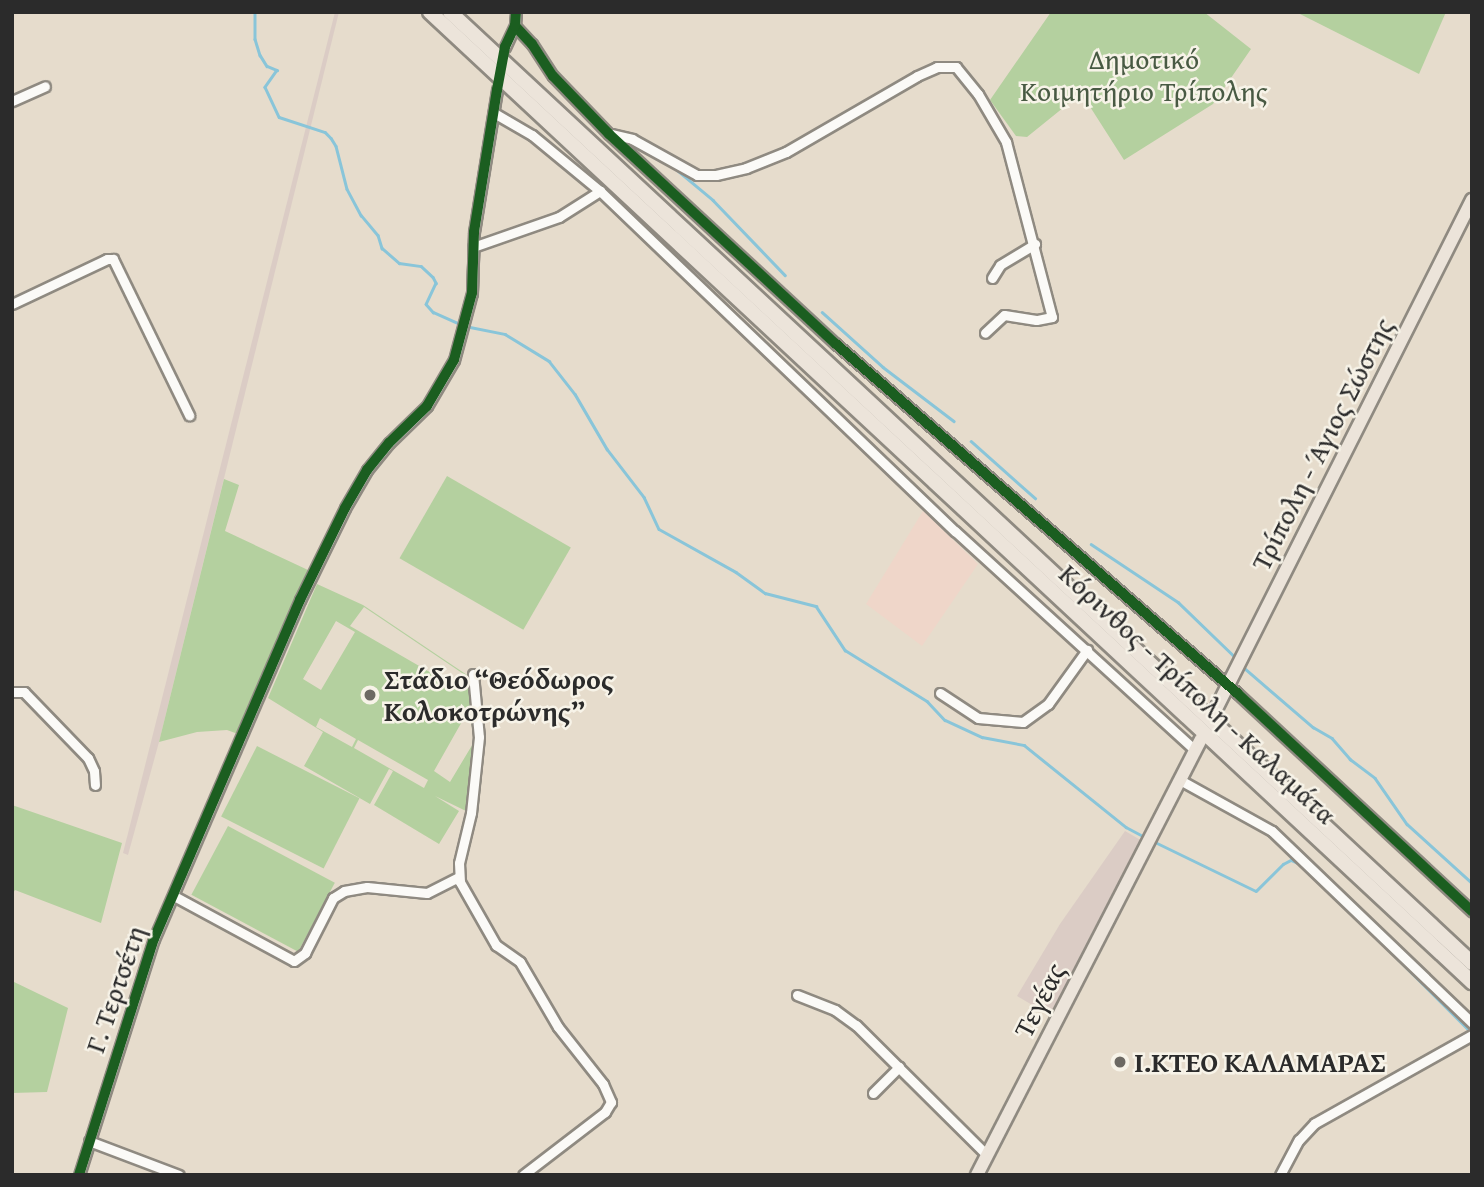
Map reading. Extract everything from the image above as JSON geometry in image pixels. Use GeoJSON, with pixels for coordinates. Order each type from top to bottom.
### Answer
{"type":"FeatureCollection","features":[{"type":"Feature","properties":{"kind":"highway","name":"Κόρινθος - Τρίπολη - Καλαμάτα"},"geometry":{"type":"LineString","coordinates":[[430,12],[1472,982]]}},
{"type":"Feature","properties":{"kind":"highway","name":"Κόρινθος - Τρίπολη - Καλαμάτα"},"geometry":{"type":"LineString","coordinates":[[450,12],[1472,963]]}},
{"type":"Feature","properties":{"kind":"main road","name":"Τρίπολη - Άγιος Σώστης"},"geometry":{"type":"LineString","coordinates":[[1216,709],[1472,200]]}},
{"type":"Feature","properties":{"kind":"main road"},"geometry":{"type":"LineString","coordinates":[[1180,780],[1198,744]]}},
{"type":"Feature","properties":{"kind":"main road","name":"Τεγέας"},"geometry":{"type":"LineString","coordinates":[[977,1175],[1180,780]]}},
{"type":"Feature","properties":{"kind":"street"},"geometry":{"type":"LineString","coordinates":[[505,47],[515,26],[516,12]]}},
{"type":"Feature","properties":{"kind":"street"},"geometry":{"type":"LineString","coordinates":[[515,26],[532,44],[553,76],[609,134],[836,344],[1227,686],[1472,911]]}},
{"type":"Feature","properties":{"kind":"street"},"geometry":{"type":"LineString","coordinates":[[609,134],[632,139],[696,175],[728,172],[786,152],[907,81],[937,67],[951,66],[962,72],[1006,142],[1035,244],[1052,317],[1037,320],[1004,315],[985,333]]}},
{"type":"Feature","properties":{"kind":"street"},"geometry":{"type":"LineString","coordinates":[[12,101],[46,86]]}},
{"type":"Feature","properties":{"kind":"street","name":"Γ. Τερτσέτη"},"geometry":{"type":"LineString","coordinates":[[79,1175],[143,970],[300,600],[345,508],[384,449],[435,397],[451,369],[471,293],[473,247],[497,90]]}},
{"type":"Feature","properties":{"kind":"street"},"geometry":{"type":"LineString","coordinates":[[494,113],[532,135],[600,191],[955,531],[1087,650],[1198,744]]}},
{"type":"Feature","properties":{"kind":"street"},"geometry":{"type":"LineString","coordinates":[[473,247],[559,217],[600,191]]}},
{"type":"Feature","properties":{"kind":"street"},"geometry":{"type":"LineString","coordinates":[[992,278],[1000,265],[1035,244]]}},
{"type":"Feature","properties":{"kind":"street"},"geometry":{"type":"LineString","coordinates":[[12,304],[107,259],[113,260],[188,415]]}},
{"type":"Feature","properties":{"kind":"street"},"geometry":{"type":"LineString","coordinates":[[940,694],[978,718],[1023,722],[1048,704],[1087,650]]}},
{"type":"Feature","properties":{"kind":"street"},"geometry":{"type":"LineString","coordinates":[[473,674],[479,737],[471,813],[459,877],[496,945],[520,962],[558,1027],[610,1096],[605,1112],[523,1175]]}},
{"type":"Feature","properties":{"kind":"street"},"geometry":{"type":"LineString","coordinates":[[12,692],[24,692],[88,758],[94,771],[95,785]]}},
{"type":"Feature","properties":{"kind":"street"},"geometry":{"type":"LineString","coordinates":[[1180,780],[1272,831],[1472,1023]]}},
{"type":"Feature","properties":{"kind":"street"},"geometry":{"type":"LineString","coordinates":[[174,896],[295,961],[303,957],[333,898],[344,891],[367,887],[427,892],[459,877]]}},
{"type":"Feature","properties":{"kind":"street"},"geometry":{"type":"LineString","coordinates":[[797,995],[835,1010],[856,1025],[987,1155]]}},
{"type":"Feature","properties":{"kind":"street"},"geometry":{"type":"LineString","coordinates":[[1280,1175],[1299,1140],[1315,1123],[1472,1035]]}},
{"type":"Feature","properties":{"kind":"street"},"geometry":{"type":"LineString","coordinates":[[873,1093],[899,1067]]}},
{"type":"Feature","properties":{"kind":"street"},"geometry":{"type":"LineString","coordinates":[[89,1141],[179,1175]]}},
{"type":"Feature","properties":{"kind":"shaded area"},"geometry":{"type":"Polygon","coordinates":[[[335,12],[339,12],[159,742],[128,855],[123,853],[335,12]]]}},
{"type":"Feature","properties":{"kind":"shaded area"},"geometry":{"type":"Polygon","coordinates":[[[923,511],[978,564],[922,646],[866,604],[923,511]]]}},
{"type":"Feature","properties":{"kind":"shaded area"},"geometry":{"type":"Polygon","coordinates":[[[1125,831],[1144,842],[1051,1016],[1017,996],[1060,924],[1125,831]]]}},
{"type":"Feature","properties":{"kind":"green space","name":"Δημοτικό Κοιμητήριο Τρίπολης"},"geometry":{"type":"Polygon","coordinates":[[[1051,12],[1204,12],[1251,49],[1213,104],[1124,160],[1087,102],[1079,95],[1027,137],[1016,136],[990,100],[1051,12]]]}},
{"type":"Feature","properties":{"kind":"green space","name":"Δημοτικό Κοιμητήριο Τρίπολης"},"geometry":{"type":"Polygon","coordinates":[[[1296,12],[1446,12],[1419,74],[1296,12]]]}},
{"type":"Feature","properties":{"kind":"green space"},"geometry":{"type":"Polygon","coordinates":[[[447,476],[571,548],[523,630],[400,558],[447,476]]]}},
{"type":"Feature","properties":{"kind":"green space"},"geometry":{"type":"Polygon","coordinates":[[[224,479],[239,485],[225,531],[308,570],[238,734],[227,730],[197,732],[159,742],[224,479]]]}},
{"type":"Feature","properties":{"kind":"green space","name":"Στάδιο “Θεόδωρος Κολοκοτρώνης”"},"geometry":{"type":"Polygon","coordinates":[[[317,584],[363,605],[470,677],[475,742],[466,811],[435,796],[459,811],[439,844],[374,805],[393,771],[389,769],[370,804],[304,766],[323,732],[268,698],[317,584]],[[364,607],[350,626],[459,689],[462,684],[468,686],[468,677],[364,607]],[[336,621],[303,679],[321,690],[355,632],[336,621]],[[320,718],[316,727],[352,747],[356,739],[320,718]],[[464,718],[434,771],[450,782],[474,742],[471,721],[464,718]],[[358,740],[354,748],[424,788],[428,780],[358,740]]]}},
{"type":"Feature","properties":{"kind":"green space"},"geometry":{"type":"Polygon","coordinates":[[[257,746],[359,798],[324,869],[221,816],[257,746]]]}},
{"type":"Feature","properties":{"kind":"green space"},"geometry":{"type":"Polygon","coordinates":[[[12,805],[122,843],[101,923],[15,890],[12,895],[12,805]]]}},
{"type":"Feature","properties":{"kind":"green space"},"geometry":{"type":"Polygon","coordinates":[[[228,826],[335,883],[298,952],[191,895],[228,826]]]}},
{"type":"Feature","properties":{"kind":"green space"},"geometry":{"type":"Polygon","coordinates":[[[12,981],[68,1008],[47,1092],[12,1093],[12,981]]]}},
{"type":"Feature","properties":{"kind":"waterway"},"geometry":{"type":"LineString","coordinates":[[255,12],[255,39],[260,55],[267,66],[277,70],[265,87],[279,117],[325,132],[331,138],[336,146],[347,189],[361,215],[378,235],[382,248],[399,263],[421,266],[433,277],[436,283],[426,304],[433,312],[465,326],[505,334],[549,361],[575,394],[607,449],[644,497],[659,529],[736,572],[765,593],[816,606],[845,650],[927,701],[945,720],[982,737],[1024,745],[1126,827],[1147,838]]}},
{"type":"Feature","properties":{"kind":"waterway"},"geometry":{"type":"LineString","coordinates":[[671,165],[713,200],[785,275]]}},
{"type":"Feature","properties":{"kind":"waterway"},"geometry":{"type":"LineString","coordinates":[[822,312],[883,367],[954,421]]}},
{"type":"Feature","properties":{"kind":"waterway"},"geometry":{"type":"LineString","coordinates":[[971,441],[1035,498]]}},
{"type":"Feature","properties":{"kind":"waterway"},"geometry":{"type":"LineString","coordinates":[[1091,544],[1178,602],[1236,658]]}},
{"type":"Feature","properties":{"kind":"waterway"},"geometry":{"type":"LineString","coordinates":[[1242,666],[1313,727],[1332,738],[1350,759],[1375,778],[1407,824],[1472,883]]}},
{"type":"Feature","properties":{"kind":"waterway"},"geometry":{"type":"LineString","coordinates":[[1153,841],[1256,891],[1283,864],[1291,860],[1300,864]]}},
{"type":"Feature","properties":{"kind":"waterway"},"geometry":{"type":"LineString","coordinates":[[1383,944],[1472,1033]]}},
{"type":"Feature","properties":{"kind":"cycle path"},"geometry":{"type":"LineString","coordinates":[[79,1175],[154,939],[300,600],[345,508],[367,470],[389,443],[427,406],[454,360],[472,293],[474,232],[505,47],[515,26],[516,12]]}},
{"type":"Feature","properties":{"kind":"cycle path"},"geometry":{"type":"LineString","coordinates":[[515,26],[532,44],[553,76],[609,134],[836,344],[1237,693],[1472,911]]}},
{"type":"Feature","properties":{"kind":"place","name":"Στάδιο “Θεόδωρος Κολοκοτρώνης”"},"geometry":{"type":"Point","coordinates":[370,695]}},
{"type":"Feature","properties":{"kind":"place","name":"Ι.ΚΤΕΟ ΚΑΛΑΜΑΡΑΣ"},"geometry":{"type":"Point","coordinates":[1120,1062]}}]}
